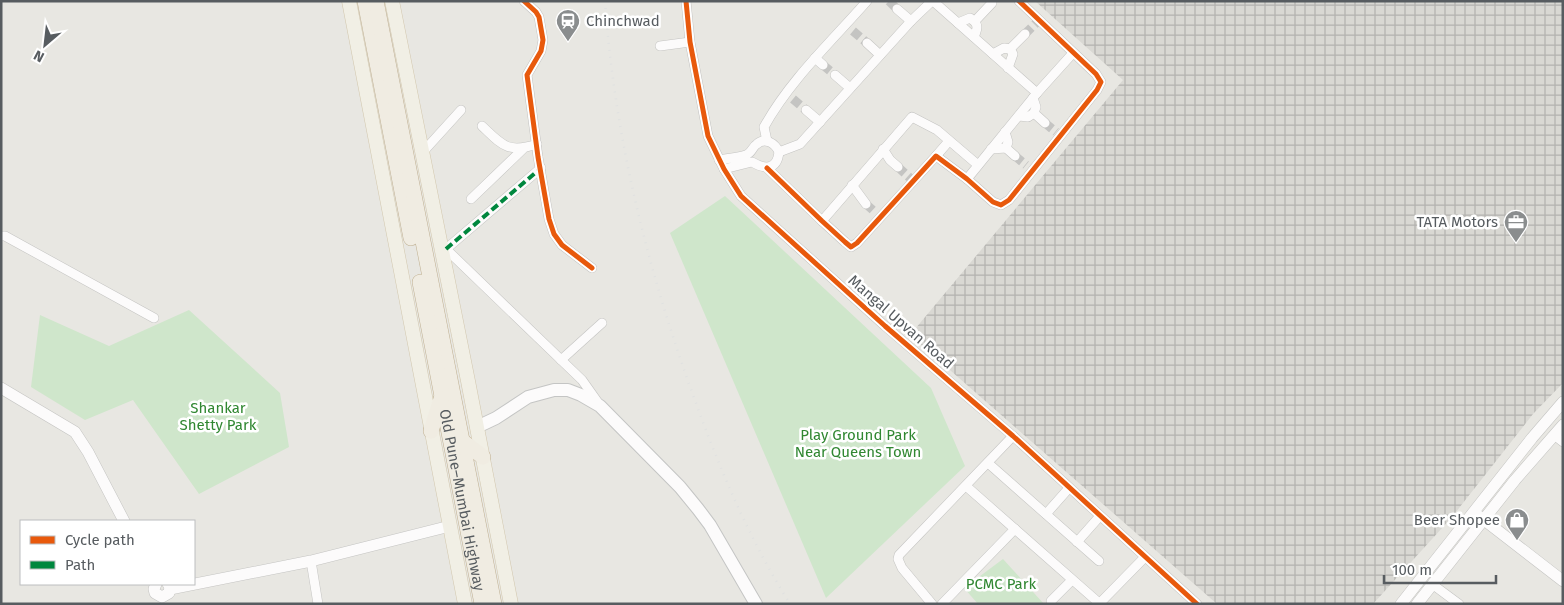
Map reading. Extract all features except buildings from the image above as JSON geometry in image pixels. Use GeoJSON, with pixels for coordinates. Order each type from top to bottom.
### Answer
{"type":"FeatureCollection","features":[{"type":"Feature","properties":{"kind":"highway","name":"Old Pune–Mumbai Highway"},"geometry":{"type":"LineString","coordinates":[[365,1],[482,604]]}},
{"type":"Feature","properties":{"kind":"highway","name":"Old Pune–Mumbai Highway"},"geometry":{"type":"LineString","coordinates":[[376,1],[494,604]]}},
{"type":"Feature","properties":{"kind":"highway"},"geometry":{"type":"LineString","coordinates":[[432,431],[441,396]]}},
{"type":"Feature","properties":{"kind":"highway"},"geometry":{"type":"LineString","coordinates":[[461,440],[483,456]]}},
{"type":"Feature","properties":{"kind":"main road"},"geometry":{"type":"LineString","coordinates":[[350,1],[465,604]]}},
{"type":"Feature","properties":{"kind":"main road"},"geometry":{"type":"LineString","coordinates":[[392,1],[439,238],[444,248],[511,604]]}},
{"type":"Feature","properties":{"kind":"main road"},"geometry":{"type":"LineString","coordinates":[[477,427],[496,418],[528,397],[554,390],[568,390],[600,406],[680,487],[698,509],[710,525],[756,604]]}},
{"type":"Feature","properties":{"kind":"street"},"geometry":{"type":"LineString","coordinates":[[524,1],[539,17],[543,40],[541,51],[527,75],[549,219],[554,234],[562,245],[592,268]]}},
{"type":"Feature","properties":{"kind":"street","name":"Mangal Upvan Road"},"geometry":{"type":"LineString","coordinates":[[686,1],[690,42],[708,136],[721,164],[741,196],[885,326],[1014,436],[1197,604]]}},
{"type":"Feature","properties":{"kind":"street"},"geometry":{"type":"LineString","coordinates":[[767,141],[764,127],[774,109],[789,96],[816,58],[849,28],[867,1]]}},
{"type":"Feature","properties":{"kind":"street"},"geometry":{"type":"LineString","coordinates":[[779,152],[800,144],[911,21],[932,1],[993,54],[1035,96],[1036,108],[1034,113],[1028,117],[1018,116]]}},
{"type":"Feature","properties":{"kind":"street"},"geometry":{"type":"LineString","coordinates":[[936,156],[967,179],[993,202],[1001,204],[1009,200],[1029,168],[1098,90],[1101,82],[1096,74],[1019,1]]}},
{"type":"Feature","properties":{"kind":"street"},"geometry":{"type":"LineString","coordinates":[[975,21],[992,3]]}},
{"type":"Feature","properties":{"kind":"street"},"geometry":{"type":"LineString","coordinates":[[897,8],[911,21]]}},
{"type":"Feature","properties":{"kind":"street"},"geometry":{"type":"LineString","coordinates":[[958,23],[970,18],[975,21],[977,30],[974,37]]}},
{"type":"Feature","properties":{"kind":"street"},"geometry":{"type":"LineString","coordinates":[[1010,49],[1025,34]]}},
{"type":"Feature","properties":{"kind":"street"},"geometry":{"type":"LineString","coordinates":[[660,46],[690,42]]}},
{"type":"Feature","properties":{"kind":"street"},"geometry":{"type":"LineString","coordinates":[[866,43],[880,55]]}},
{"type":"Feature","properties":{"kind":"street"},"geometry":{"type":"LineString","coordinates":[[993,54],[1004,48],[1010,49]]}},
{"type":"Feature","properties":{"kind":"street"},"geometry":{"type":"LineString","coordinates":[[1008,68],[1013,54],[1010,49]]}},
{"type":"Feature","properties":{"kind":"street"},"geometry":{"type":"LineString","coordinates":[[967,179],[1018,116],[1073,54]]}},
{"type":"Feature","properties":{"kind":"street"},"geometry":{"type":"LineString","coordinates":[[816,58],[823,65]]}},
{"type":"Feature","properties":{"kind":"street"},"geometry":{"type":"LineString","coordinates":[[835,75],[850,88]]}},
{"type":"Feature","properties":{"kind":"street"},"geometry":{"type":"LineString","coordinates":[[422,153],[461,110]]}},
{"type":"Feature","properties":{"kind":"street"},"geometry":{"type":"LineString","coordinates":[[806,110],[820,122]]}},
{"type":"Feature","properties":{"kind":"street"},"geometry":{"type":"LineString","coordinates":[[1034,113],[1045,123]]}},
{"type":"Feature","properties":{"kind":"street"},"geometry":{"type":"LineString","coordinates":[[822,221],[912,117],[937,130],[978,165]]}},
{"type":"Feature","properties":{"kind":"street"},"geometry":{"type":"LineString","coordinates":[[482,126],[501,143],[516,149],[523,149],[537,144]]}},
{"type":"Feature","properties":{"kind":"street"},"geometry":{"type":"LineString","coordinates":[[1005,132],[1008,142],[1006,148]]}},
{"type":"Feature","properties":{"kind":"street"},"geometry":{"type":"LineString","coordinates":[[761,141],[773,144],[779,152],[777,161],[767,168],[760,167],[752,162],[721,164],[750,153],[755,144],[761,141]]}},
{"type":"Feature","properties":{"kind":"street"},"geometry":{"type":"LineString","coordinates":[[767,168],[851,247],[857,243],[878,215],[949,141]]}},
{"type":"Feature","properties":{"kind":"street"},"geometry":{"type":"LineString","coordinates":[[991,150],[1006,148],[1015,156]]}},
{"type":"Feature","properties":{"kind":"street"},"geometry":{"type":"LineString","coordinates":[[471,199],[523,149]]}},
{"type":"Feature","properties":{"kind":"street"},"geometry":{"type":"LineString","coordinates":[[880,152],[898,167]]}},
{"type":"Feature","properties":{"kind":"street"},"geometry":{"type":"LineString","coordinates":[[541,168],[444,248],[582,380],[600,406]]}},
{"type":"Feature","properties":{"kind":"street"},"geometry":{"type":"LineString","coordinates":[[849,189],[866,204]]}},
{"type":"Feature","properties":{"kind":"street"},"geometry":{"type":"LineString","coordinates":[[1,236],[5,236],[154,318]]}},
{"type":"Feature","properties":{"kind":"street"},"geometry":{"type":"LineString","coordinates":[[561,360],[602,323]]}},
{"type":"Feature","properties":{"kind":"street"},"geometry":{"type":"LineString","coordinates":[[1,388],[75,432],[88,452],[123,520]]}},
{"type":"Feature","properties":{"kind":"street"},"geometry":{"type":"LineString","coordinates":[[1401,604],[1532,438],[1563,402]]}},
{"type":"Feature","properties":{"kind":"street"},"geometry":{"type":"LineString","coordinates":[[1417,604],[1484,519],[1558,438],[1563,425]]}},
{"type":"Feature","properties":{"kind":"street"},"geometry":{"type":"LineString","coordinates":[[932,604],[902,568],[898,559],[902,551],[1014,436]]}},
{"type":"Feature","properties":{"kind":"street"},"geometry":{"type":"LineString","coordinates":[[988,463],[1099,561]]}},
{"type":"Feature","properties":{"kind":"street"},"geometry":{"type":"LineString","coordinates":[[966,486],[1099,604],[1145,557]]}},
{"type":"Feature","properties":{"kind":"street"},"geometry":{"type":"LineString","coordinates":[[1046,514],[1069,488]]}},
{"type":"Feature","properties":{"kind":"street"},"geometry":{"type":"LineString","coordinates":[[1474,512],[1562,580]]}},
{"type":"Feature","properties":{"kind":"street"},"geometry":{"type":"LineString","coordinates":[[1077,542],[1100,516]]}},
{"type":"Feature","properties":{"kind":"street"},"geometry":{"type":"LineString","coordinates":[[195,582],[311,561],[450,526]]}},
{"type":"Feature","properties":{"kind":"street"},"geometry":{"type":"LineString","coordinates":[[942,604],[1015,529]]}},
{"type":"Feature","properties":{"kind":"street"},"geometry":{"type":"LineString","coordinates":[[311,561],[318,604]]}},
{"type":"Feature","properties":{"kind":"street"},"geometry":{"type":"LineString","coordinates":[[1052,601],[1072,580]]}},
{"type":"Feature","properties":{"kind":"street"},"geometry":{"type":"LineString","coordinates":[[1432,584],[1459,604]]}},
{"type":"Feature","properties":{"kind":"street"},"geometry":{"type":"LineString","coordinates":[[156,585],[154,591],[160,600],[168,595],[169,587]]}},
{"type":"Feature","properties":{"kind":"shaded area","name":"TATA Motors"},"geometry":{"type":"Polygon","coordinates":[[[1035,1],[1563,1],[1563,383],[1533,414],[1452,517],[1373,604],[1217,604],[910,335],[1123,80],[1035,1]]]}},
{"type":"Feature","properties":{"kind":"green space","name":"Play Ground Park Near Queens Town"},"geometry":{"type":"Polygon","coordinates":[[[725,196],[931,388],[965,466],[826,598],[670,233],[725,196]]]}},
{"type":"Feature","properties":{"kind":"green space","name":"Shankar Shetty Park"},"geometry":{"type":"Polygon","coordinates":[[[189,310],[280,393],[289,447],[199,494],[133,400],[85,420],[31,387],[40,315],[109,346],[189,310]]]}},
{"type":"Feature","properties":{"kind":"green space","name":"PCMC Park"},"geometry":{"type":"Polygon","coordinates":[[[1003,559],[1044,604],[978,604],[964,588],[1003,559]]]}},
{"type":"Feature","properties":{"kind":"tunnel"},"geometry":{"type":"LineString","coordinates":[[889,1],[897,9]]}},
{"type":"Feature","properties":{"kind":"tunnel"},"geometry":{"type":"LineString","coordinates":[[1025,34],[1036,23]]}},
{"type":"Feature","properties":{"kind":"tunnel"},"geometry":{"type":"LineString","coordinates":[[853,31],[867,43]]}},
{"type":"Feature","properties":{"kind":"tunnel"},"geometry":{"type":"LineString","coordinates":[[823,65],[835,75]]}},
{"type":"Feature","properties":{"kind":"tunnel"},"geometry":{"type":"LineString","coordinates":[[793,99],[806,110]]}},
{"type":"Feature","properties":{"kind":"tunnel"},"geometry":{"type":"LineString","coordinates":[[1045,123],[1056,132]]}},
{"type":"Feature","properties":{"kind":"tunnel"},"geometry":{"type":"LineString","coordinates":[[1015,156],[1026,165]]}},
{"type":"Feature","properties":{"kind":"tunnel"},"geometry":{"type":"LineString","coordinates":[[898,167],[910,178]]}},
{"type":"Feature","properties":{"kind":"tunnel"},"geometry":{"type":"LineString","coordinates":[[866,204],[876,213]]}},
{"type":"Feature","properties":{"kind":"railway"},"geometry":{"type":"LineString","coordinates":[[605,1],[609,50],[624,146],[645,241],[672,335],[709,439],[745,523],[790,604]]}},
{"type":"Feature","properties":{"kind":"marked path"},"geometry":{"type":"LineString","coordinates":[[446,249],[541,168]]}},
{"type":"Feature","properties":{"kind":"cycle path"},"geometry":{"type":"LineString","coordinates":[[524,1],[539,17],[543,40],[541,51],[527,75],[538,157],[549,219],[554,234],[562,245],[592,268]]}},
{"type":"Feature","properties":{"kind":"cycle path"},"geometry":{"type":"LineString","coordinates":[[686,1],[690,42],[708,136],[724,169],[741,196],[885,326],[1013,436],[1197,604]]}},
{"type":"Feature","properties":{"kind":"cycle path"},"geometry":{"type":"LineString","coordinates":[[767,168],[851,247],[857,243],[936,156],[967,179],[993,202],[1001,205],[1009,200],[1097,90],[1101,82],[1096,74],[1019,1]]}},
{"type":"Feature","properties":{"kind":"place","name":"Chinchwad"},"geometry":{"type":"Point","coordinates":[568,42]}},
{"type":"Feature","properties":{"kind":"place","name":"TATA Motors"},"geometry":{"type":"Point","coordinates":[1516,243]}},
{"type":"Feature","properties":{"kind":"place","name":"Beer Shopee"},"geometry":{"type":"Point","coordinates":[1517,541]}}]}
